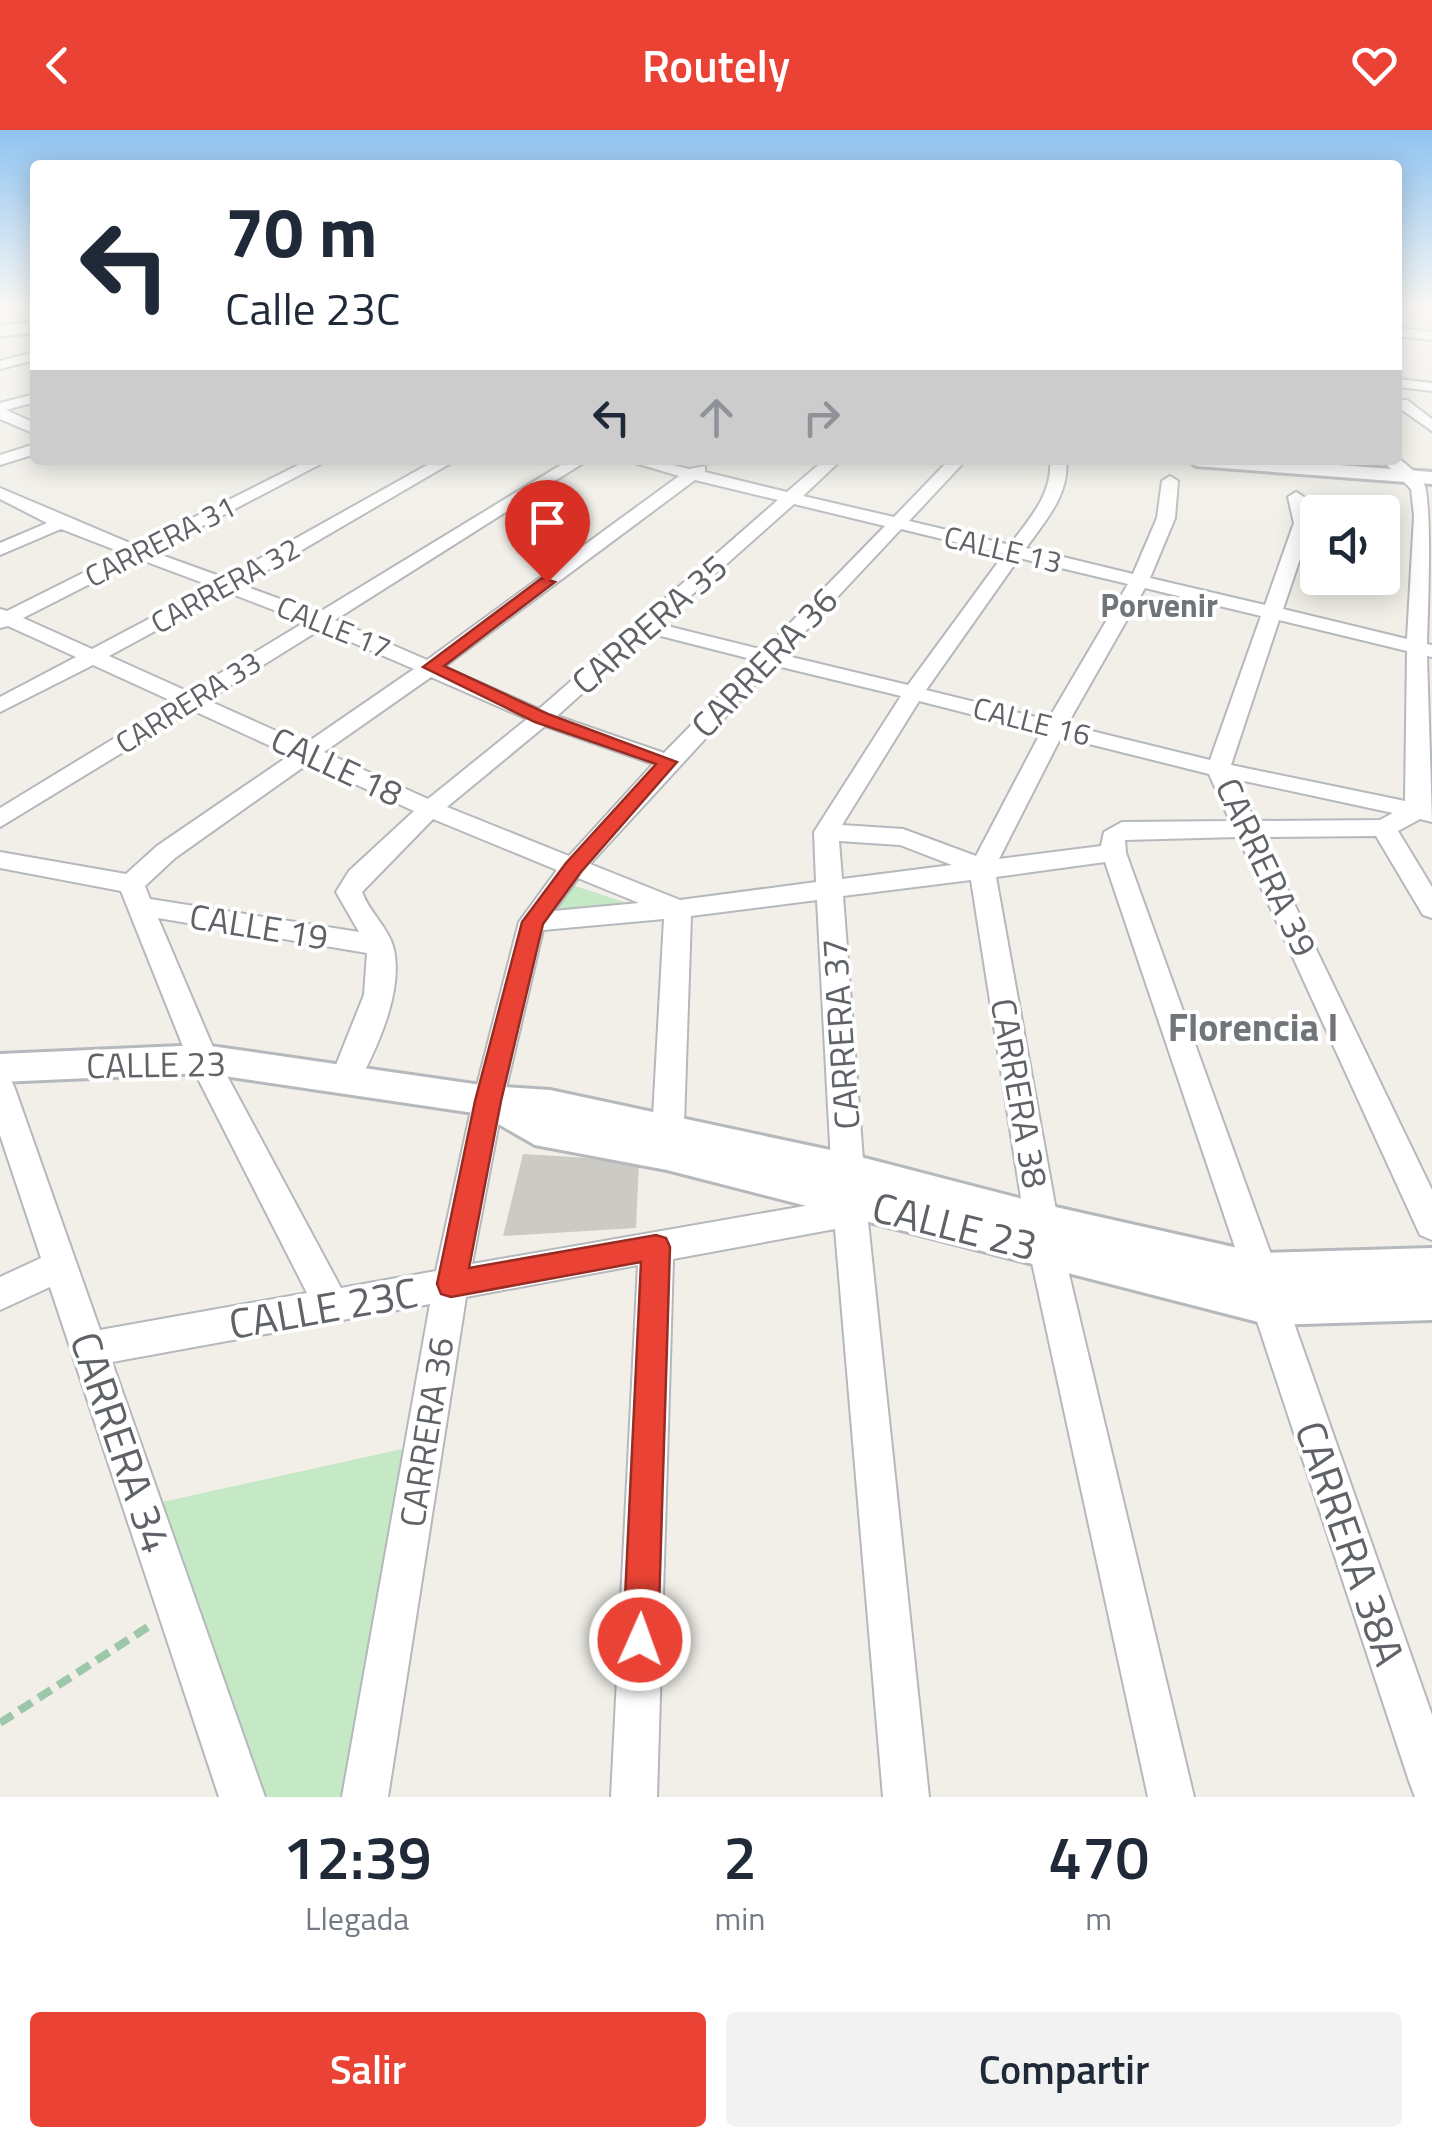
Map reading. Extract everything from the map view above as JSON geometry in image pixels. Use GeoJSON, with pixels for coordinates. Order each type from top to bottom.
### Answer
{"type":"FeatureCollection","features":[{"type":"Feature","properties":{"kind":"street"},"geometry":{"type":"LineString","coordinates":[[1402,384],[1432,388]]}},
{"type":"Feature","properties":{"kind":"street"},"geometry":{"type":"LineString","coordinates":[[0,410],[30,400]]}},
{"type":"Feature","properties":{"kind":"street"},"geometry":{"type":"LineString","coordinates":[[1402,403],[1432,426]]}},
{"type":"Feature","properties":{"kind":"street"},"geometry":{"type":"LineString","coordinates":[[0,410],[30,427]]}},
{"type":"Feature","properties":{"kind":"street"},"geometry":{"type":"LineString","coordinates":[[0,460],[30,451]]}},
{"type":"Feature","properties":{"kind":"street","name":"CARRERA 31"},"geometry":{"type":"LineString","coordinates":[[2,619],[310,465]]}},
{"type":"Feature","properties":{"kind":"street","name":"CARRERA 32"},"geometry":{"type":"LineString","coordinates":[[0,706],[229,584],[439,465]]}},
{"type":"Feature","properties":{"kind":"street","name":"CARRERA 33"},"geometry":{"type":"LineString","coordinates":[[0,819],[572,465]]}},
{"type":"Feature","properties":{"kind":"street","name":"CALLE 13"},"geometry":{"type":"LineString","coordinates":[[654,465],[1424,649]]}},
{"type":"Feature","properties":{"kind":"street"},"geometry":{"type":"LineString","coordinates":[[332,1306],[203,1060],[135,895],[166,852],[432,667],[704,465]]}},
{"type":"Feature","properties":{"kind":"street","name":"CARRERA 35"},"geometry":{"type":"LineString","coordinates":[[378,945],[373,930],[352,905],[349,892],[358,877],[430,809],[542,718],[827,465]]}},
{"type":"Feature","properties":{"kind":"street","name":"CARRERA 36"},"geometry":{"type":"LineString","coordinates":[[366,1797],[451,1284],[488,1101],[532,922],[668,762],[953,465]]}},
{"type":"Feature","properties":{"kind":"street"},"geometry":{"type":"LineString","coordinates":[[826,832],[914,692],[1047,506],[1060,478],[1059,465]]}},
{"type":"Feature","properties":{"kind":"street"},"geometry":{"type":"LineString","coordinates":[[1114,853],[1113,838],[1122,830],[1248,826],[1384,828],[1425,812],[1421,477],[1298,465]]}},
{"type":"Feature","properties":{"kind":"street"},"geometry":{"type":"LineString","coordinates":[[982,868],[1055,726],[1139,582],[1166,518],[1170,482]]}},
{"type":"Feature","properties":{"kind":"street","name":"CALLE 17"},"geometry":{"type":"LineString","coordinates":[[0,493],[62,522],[229,584],[432,667],[542,718],[668,762]]}},
{"type":"Feature","properties":{"kind":"street","name":"CARRERA 39"},"geometry":{"type":"LineString","coordinates":[[1296,497],[1303,523],[1218,769],[1432,1225]]}},
{"type":"Feature","properties":{"kind":"street","name":"CARRERA 31"},"geometry":{"type":"LineString","coordinates":[[0,550],[62,522]]}},
{"type":"Feature","properties":{"kind":"street","name":"CALLE 18"},"geometry":{"type":"LineString","coordinates":[[2,619],[193,700],[430,809],[678,909]]}},
{"type":"Feature","properties":{"kind":"street","name":"CALLE 16"},"geometry":{"type":"LineString","coordinates":[[647,627],[1218,769],[1425,812]]}},
{"type":"Feature","properties":{"kind":"street"},"geometry":{"type":"LineString","coordinates":[[1384,828],[1432,909]]}},
{"type":"Feature","properties":{"kind":"street","name":"CALLE 18"},"geometry":{"type":"LineString","coordinates":[[826,832],[903,837],[982,868]]}},
{"type":"Feature","properties":{"kind":"street","name":"CARRERA 37"},"geometry":{"type":"LineString","coordinates":[[826,832],[850,1194],[906,1797]]}},
{"type":"Feature","properties":{"kind":"street","name":"CALLE 18"},"geometry":{"type":"LineString","coordinates":[[532,922],[678,909],[1114,853]]}},
{"type":"Feature","properties":{"kind":"street","name":"CARRERA 38A"},"geometry":{"type":"LineString","coordinates":[[1114,853],[1432,1781]]}},
{"type":"Feature","properties":{"kind":"street","name":"CALLE 19"},"geometry":{"type":"LineString","coordinates":[[0,860],[135,895],[378,945]]}},
{"type":"Feature","properties":{"kind":"street","name":"CARRERA 38"},"geometry":{"type":"LineString","coordinates":[[982,868],[1044,1235],[1171,1797]]}},
{"type":"Feature","properties":{"kind":"street"},"geometry":{"type":"LineString","coordinates":[[668,1142],[678,909]]}},
{"type":"Feature","properties":{"kind":"street"},"geometry":{"type":"LineString","coordinates":[[345,1080],[382,978],[378,945]]}},
{"type":"Feature","properties":{"kind":"street","name":"CALLE 23"},"geometry":{"type":"LineString","coordinates":[[0,1068],[203,1060],[248,1062],[488,1101],[535,1130],[668,1142],[850,1194],[1265,1288],[1432,1301]]}},
{"type":"Feature","properties":{"kind":"street","name":"CARRERA 34"},"geometry":{"type":"LineString","coordinates":[[0,1089],[242,1797]]}},
{"type":"Feature","properties":{"kind":"street","name":"CALLE 23C"},"geometry":{"type":"LineString","coordinates":[[91,1350],[656,1247],[850,1194]]}},
{"type":"Feature","properties":{"kind":"street"},"geometry":{"type":"LineString","coordinates":[[634,1797],[656,1247]]}},
{"type":"Feature","properties":{"kind":"street"},"geometry":{"type":"LineString","coordinates":[[0,1294],[62,1264]]}},
{"type":"Feature","properties":{"kind":"street","name":"CALLE 23"},"geometry":{"type":"LineString","coordinates":[[1265,1288],[1432,1266]]}},
{"type":"Feature","properties":{"kind":"path"},"geometry":{"type":"LineString","coordinates":[[0,1723],[178,1607]]}},
{"type":"Feature","properties":{"kind":"green space"},"geometry":{"type":"Polygon","coordinates":[[[569,884],[633,905],[547,914],[569,884]]]}},
{"type":"Feature","properties":{"kind":"green space"},"geometry":{"type":"Polygon","coordinates":[[[425,1444],[365,1797],[242,1797],[144,1506],[425,1444]]]}},
{"type":"Feature","properties":{"kind":"building"},"geometry":{"type":"Polygon","coordinates":[[[523,1154],[639,1161],[636,1228],[503,1236],[523,1154]]]}},
{"type":"Feature","properties":{"kind":"district","name":"Porvenir"},"geometry":{"type":"Point","coordinates":[1159,605]}},
{"type":"Feature","properties":{"kind":"district","name":"Florencia I"},"geometry":{"type":"Point","coordinates":[1253,1027]}},
{"type":"Feature","properties":{"kind":"route"},"geometry":{"type":"LineString","coordinates":[[547,582],[432,667],[542,718],[668,762],[532,922],[488,1101],[451,1284],[656,1247],[640,1640]]}}]}
